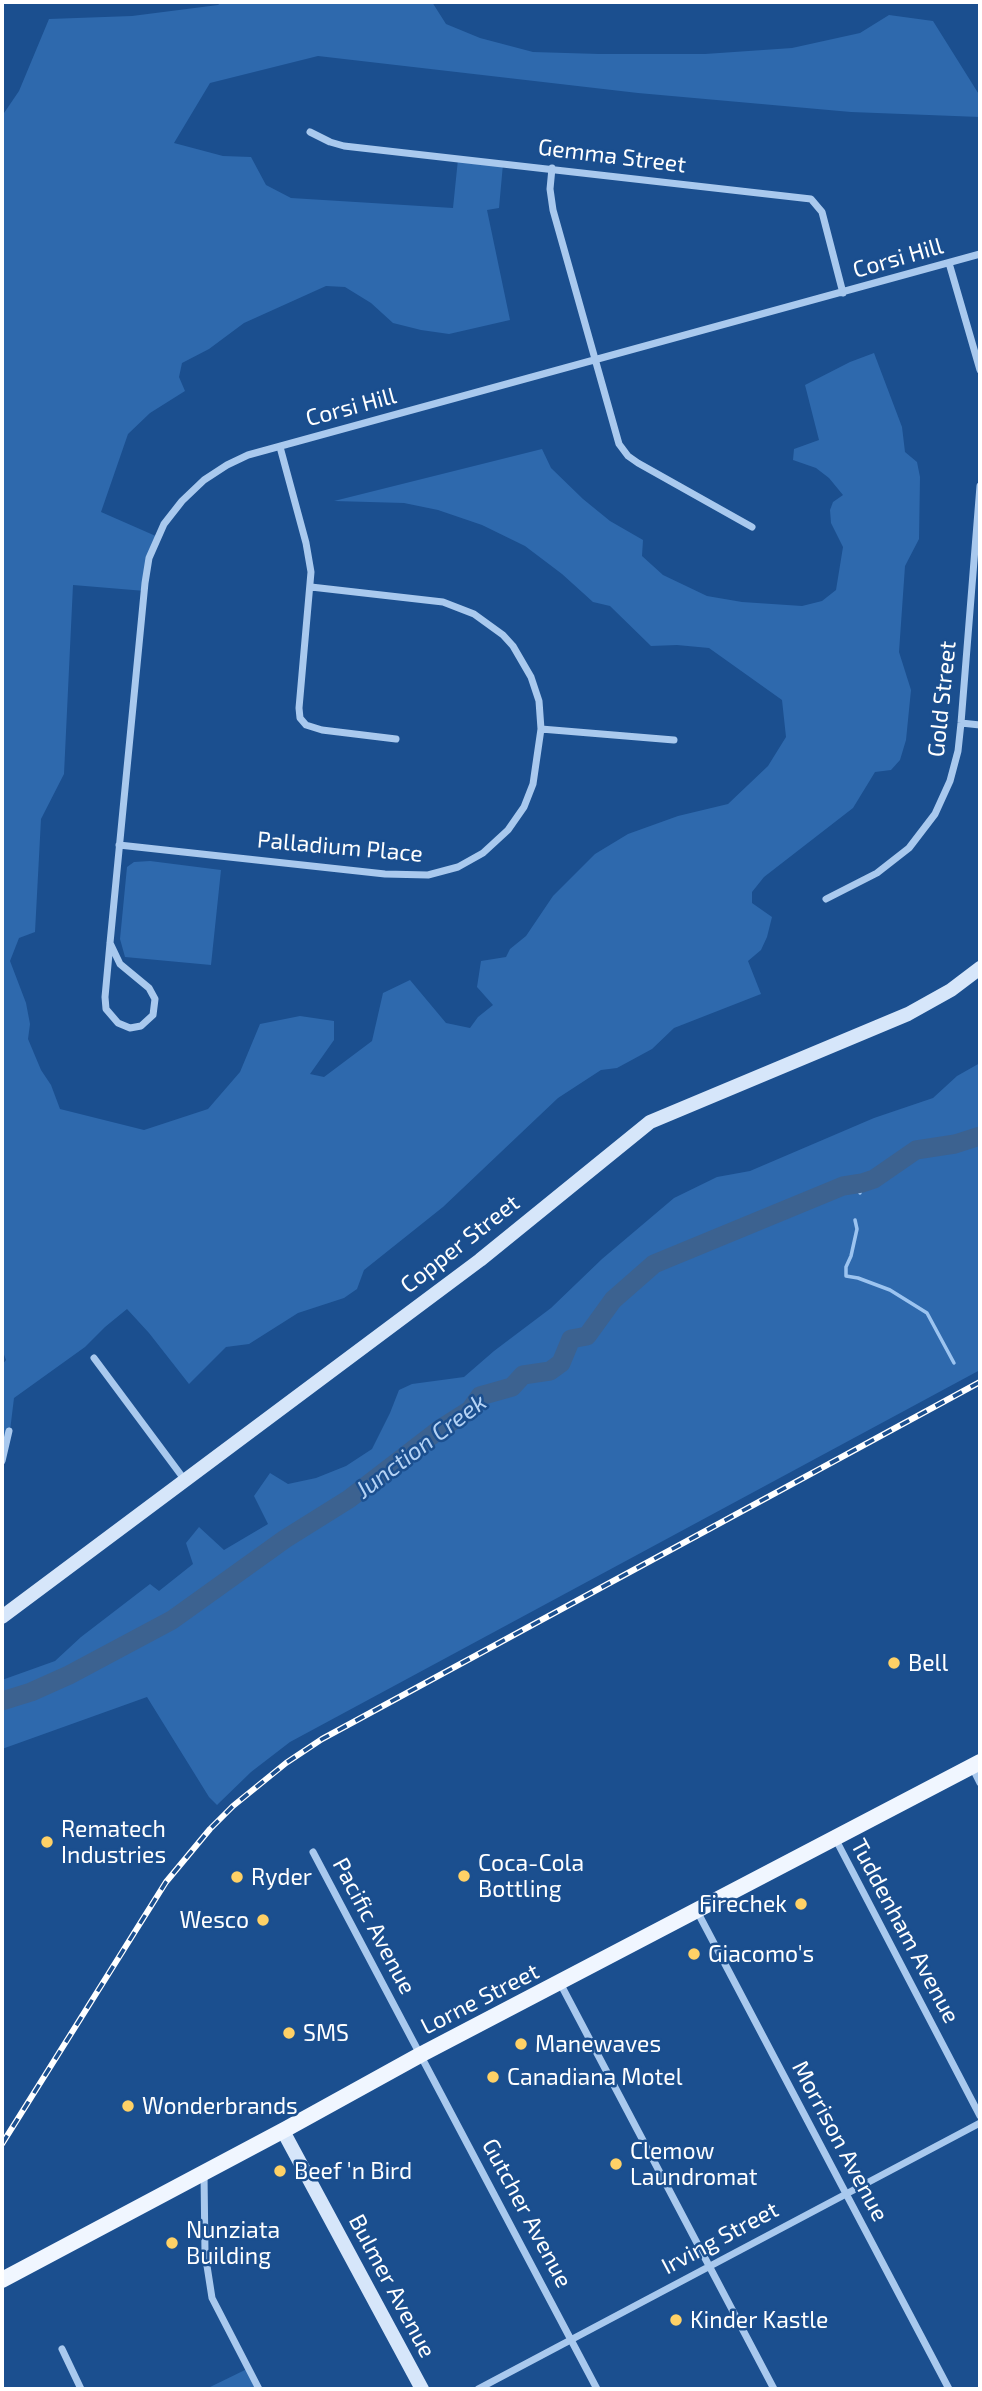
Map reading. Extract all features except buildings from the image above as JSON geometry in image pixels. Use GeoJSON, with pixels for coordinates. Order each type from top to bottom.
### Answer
{"type":"FeatureCollection","features":[{"type":"Feature","properties":{"kind":"main road","name":"Lorne Street"},"geometry":{"type":"LineString","coordinates":[[2,2280],[420,2056],[976,1764]]}},
{"type":"Feature","properties":{"kind":"street","name":"Gemma Street"},"geometry":{"type":"LineString","coordinates":[[310,132],[344,146],[811,199],[822,212],[844,293]]}},
{"type":"Feature","properties":{"kind":"street"},"geometry":{"type":"LineString","coordinates":[[552,168],[550,188],[553,210],[622,450],[638,463],[752,527]]}},
{"type":"Feature","properties":{"kind":"street","name":"Corsi Hill"},"geometry":{"type":"LineString","coordinates":[[110,943],[120,964],[149,988],[155,999],[153,1015],[141,1026],[124,1027],[111,1017],[106,1009],[110,943],[145,583],[153,546],[174,511],[210,476],[248,455],[980,254]]}},
{"type":"Feature","properties":{"kind":"street"},"geometry":{"type":"LineString","coordinates":[[949,263],[980,370]]}},
{"type":"Feature","properties":{"kind":"street"},"geometry":{"type":"LineString","coordinates":[[280,447],[306,542],[311,587],[300,718],[306,725],[321,730],[397,739]]}},
{"type":"Feature","properties":{"kind":"street","name":"Gold Street"},"geometry":{"type":"LineString","coordinates":[[826,899],[888,866],[919,836],[935,814],[950,780],[958,751],[961,723],[980,486]]}},
{"type":"Feature","properties":{"kind":"street","name":"Palladium Place"},"geometry":{"type":"LineString","coordinates":[[119,845],[385,873],[428,875],[458,867],[483,853],[508,830],[524,807],[533,783],[541,729],[535,689],[521,657],[503,635],[474,614],[443,602],[311,587]]}},
{"type":"Feature","properties":{"kind":"street"},"geometry":{"type":"LineString","coordinates":[[961,723],[980,725]]}},
{"type":"Feature","properties":{"kind":"street"},"geometry":{"type":"LineString","coordinates":[[541,729],[674,740]]}},
{"type":"Feature","properties":{"kind":"street","name":"Copper Street"},"geometry":{"type":"LineString","coordinates":[[2,1617],[480,1260],[650,1122],[908,1014],[941,996],[980,968]]}},
{"type":"Feature","properties":{"kind":"street"},"geometry":{"type":"LineString","coordinates":[[94,1358],[184,1479]]}},
{"type":"Feature","properties":{"kind":"street"},"geometry":{"type":"LineString","coordinates":[[2,1461],[9,1431]]}},
{"type":"Feature","properties":{"kind":"street"},"geometry":{"type":"LineString","coordinates":[[976,1764],[980,1783]]}},
{"type":"Feature","properties":{"kind":"street","name":"Tuddenham Avenue"},"geometry":{"type":"LineString","coordinates":[[835,1838],[980,2116]]}},
{"type":"Feature","properties":{"kind":"street","name":"Pacific Avenue"},"geometry":{"type":"LineString","coordinates":[[313,1852],[420,2056]]}},
{"type":"Feature","properties":{"kind":"street","name":"Morrison Avenue"},"geometry":{"type":"LineString","coordinates":[[696,1910],[949,2389]]}},
{"type":"Feature","properties":{"kind":"street"},"geometry":{"type":"LineString","coordinates":[[560,1983],[774,2389]]}},
{"type":"Feature","properties":{"kind":"street","name":"Gutcher Avenue"},"geometry":{"type":"LineString","coordinates":[[420,2056],[597,2389]]}},
{"type":"Feature","properties":{"kind":"street","name":"Irving Street"},"geometry":{"type":"LineString","coordinates":[[478,2389],[980,2123]]}},
{"type":"Feature","properties":{"kind":"street","name":"Bulmer Avenue"},"geometry":{"type":"LineString","coordinates":[[283,2131],[422,2389]]}},
{"type":"Feature","properties":{"kind":"street"},"geometry":{"type":"LineString","coordinates":[[204,2173],[205,2253],[212,2298],[259,2389]]}},
{"type":"Feature","properties":{"kind":"street"},"geometry":{"type":"LineString","coordinates":[[62,2349],[81,2389]]}},
{"type":"Feature","properties":{"kind":"shaded area"},"geometry":{"type":"Polygon","coordinates":[[[222,2],[432,2],[446,24],[480,38],[533,52],[599,54],[705,54],[792,48],[860,33],[889,15],[933,21],[980,96],[980,117],[851,112],[638,93],[318,56],[210,83],[174,143],[223,156],[251,157],[266,185],[291,198],[453,208],[458,159],[503,164],[499,208],[487,210],[510,320],[449,334],[421,330],[393,323],[371,303],[345,287],[326,286],[244,323],[209,349],[182,363],[179,377],[185,391],[150,413],[128,434],[101,512],[158,537],[150,558],[145,591],[73,585],[64,774],[41,819],[35,932],[19,938],[10,961],[26,1003],[30,1024],[28,1039],[60,1109],[144,1130],[208,1109],[240,1072],[260,1024],[300,1016],[334,1021],[334,1040],[310,1074],[324,1077],[372,1041],[383,993],[410,980],[446,1023],[470,1028],[478,1017],[493,1005],[477,987],[481,961],[506,957],[510,949],[526,936],[553,896],[595,854],[628,834],[678,816],[728,804],[768,766],[786,737],[782,700],[709,648],[651,646],[610,606],[593,602],[525,546],[482,525],[438,510],[404,503],[334,501],[542,449],[551,468],[583,499],[610,521],[643,540],[642,556],[663,575],[707,596],[742,602],[802,606],[822,601],[836,590],[843,547],[831,523],[830,510],[833,502],[843,495],[829,478],[816,468],[793,460],[794,449],[819,440],[805,385],[874,353],[902,427],[905,452],[917,462],[920,477],[919,539],[905,566],[899,652],[911,690],[906,740],[900,760],[891,770],[875,772],[853,808],[764,877],[752,892],[752,903],[772,917],[761,950],[748,961],[761,994],[674,1028],[652,1049],[617,1068],[601,1070],[558,1098],[443,1207],[364,1270],[357,1289],[344,1298],[298,1313],[249,1344],[226,1347],[189,1384],[127,1309],[85,1347],[14,1398],[9,1439],[2,1462],[2,1365],[6,1360],[2,1349],[2,116],[19,91],[49,19],[132,16],[218,5],[222,2]]]}},
{"type":"Feature","properties":{"kind":"shaded area"},"geometry":{"type":"Polygon","coordinates":[[[150,861],[221,870],[211,965],[125,957],[120,939],[127,867],[134,862],[150,861]]]}},
{"type":"Feature","properties":{"kind":"shaded area"},"geometry":{"type":"Polygon","coordinates":[[[980,1063],[980,1370],[290,1742],[251,1772],[217,1805],[209,1797],[147,1697],[2,1749],[2,1680],[55,1661],[81,1637],[150,1584],[159,1591],[193,1564],[186,1543],[199,1527],[224,1550],[268,1524],[254,1496],[270,1473],[288,1484],[316,1478],[346,1466],[372,1449],[399,1390],[412,1384],[464,1377],[551,1308],[602,1259],[674,1198],[717,1177],[750,1171],[874,1118],[933,1098],[957,1076],[980,1063]]]}},
{"type":"Feature","properties":{"kind":"shaded area"},"geometry":{"type":"Polygon","coordinates":[[[247,2369],[258,2389],[206,2389],[247,2369]]]}},
{"type":"Feature","properties":{"kind":"waterway","name":"Junction Creek"},"geometry":{"type":"LineString","coordinates":[[2,1701],[31,1692],[69,1675],[172,1620],[285,1539],[349,1499],[440,1429],[470,1410],[480,1396],[512,1387],[523,1375],[550,1371],[561,1363],[571,1339],[587,1336],[613,1300],[654,1264],[843,1186],[874,1179],[916,1150],[955,1144],[980,1136]]}},
{"type":"Feature","properties":{"kind":"waterway"},"geometry":{"type":"LineString","coordinates":[[860,1193],[862,1183]]}},
{"type":"Feature","properties":{"kind":"waterway"},"geometry":{"type":"LineString","coordinates":[[855,1220],[857,1229],[846,1276],[890,1290],[927,1313],[954,1363]]}},
{"type":"Feature","properties":{"kind":"railway"},"geometry":{"type":"LineString","coordinates":[[2,2144],[166,1882],[233,1806],[286,1763],[322,1739],[980,1382]]}},
{"type":"Feature","properties":{"kind":"place","name":"Bell"},"geometry":{"type":"Point","coordinates":[894,1663]}},
{"type":"Feature","properties":{"kind":"place","name":"Rematech Industries"},"geometry":{"type":"Point","coordinates":[47,1842]}},
{"type":"Feature","properties":{"kind":"place","name":"Coca-Cola Bottling"},"geometry":{"type":"Point","coordinates":[464,1876]}},
{"type":"Feature","properties":{"kind":"place","name":"Ryder"},"geometry":{"type":"Point","coordinates":[237,1877]}},
{"type":"Feature","properties":{"kind":"place","name":"Firechek"},"geometry":{"type":"Point","coordinates":[801,1904]}},
{"type":"Feature","properties":{"kind":"place","name":"Wesco"},"geometry":{"type":"Point","coordinates":[263,1920]}},
{"type":"Feature","properties":{"kind":"place","name":"Giacomo's"},"geometry":{"type":"Point","coordinates":[694,1954]}},
{"type":"Feature","properties":{"kind":"place","name":"SMS"},"geometry":{"type":"Point","coordinates":[289,2033]}},
{"type":"Feature","properties":{"kind":"place","name":"Manewaves"},"geometry":{"type":"Point","coordinates":[521,2044]}},
{"type":"Feature","properties":{"kind":"place","name":"Canadiana Motel"},"geometry":{"type":"Point","coordinates":[493,2077]}},
{"type":"Feature","properties":{"kind":"place","name":"Wonderbrands"},"geometry":{"type":"Point","coordinates":[128,2106]}},
{"type":"Feature","properties":{"kind":"place","name":"Clemow Laundromat"},"geometry":{"type":"Point","coordinates":[616,2164]}},
{"type":"Feature","properties":{"kind":"place","name":"Beef 'n Bird"},"geometry":{"type":"Point","coordinates":[280,2171]}},
{"type":"Feature","properties":{"kind":"place","name":"Nunziata Building"},"geometry":{"type":"Point","coordinates":[172,2243]}},
{"type":"Feature","properties":{"kind":"place","name":"Kinder Kastle"},"geometry":{"type":"Point","coordinates":[676,2320]}}]}
